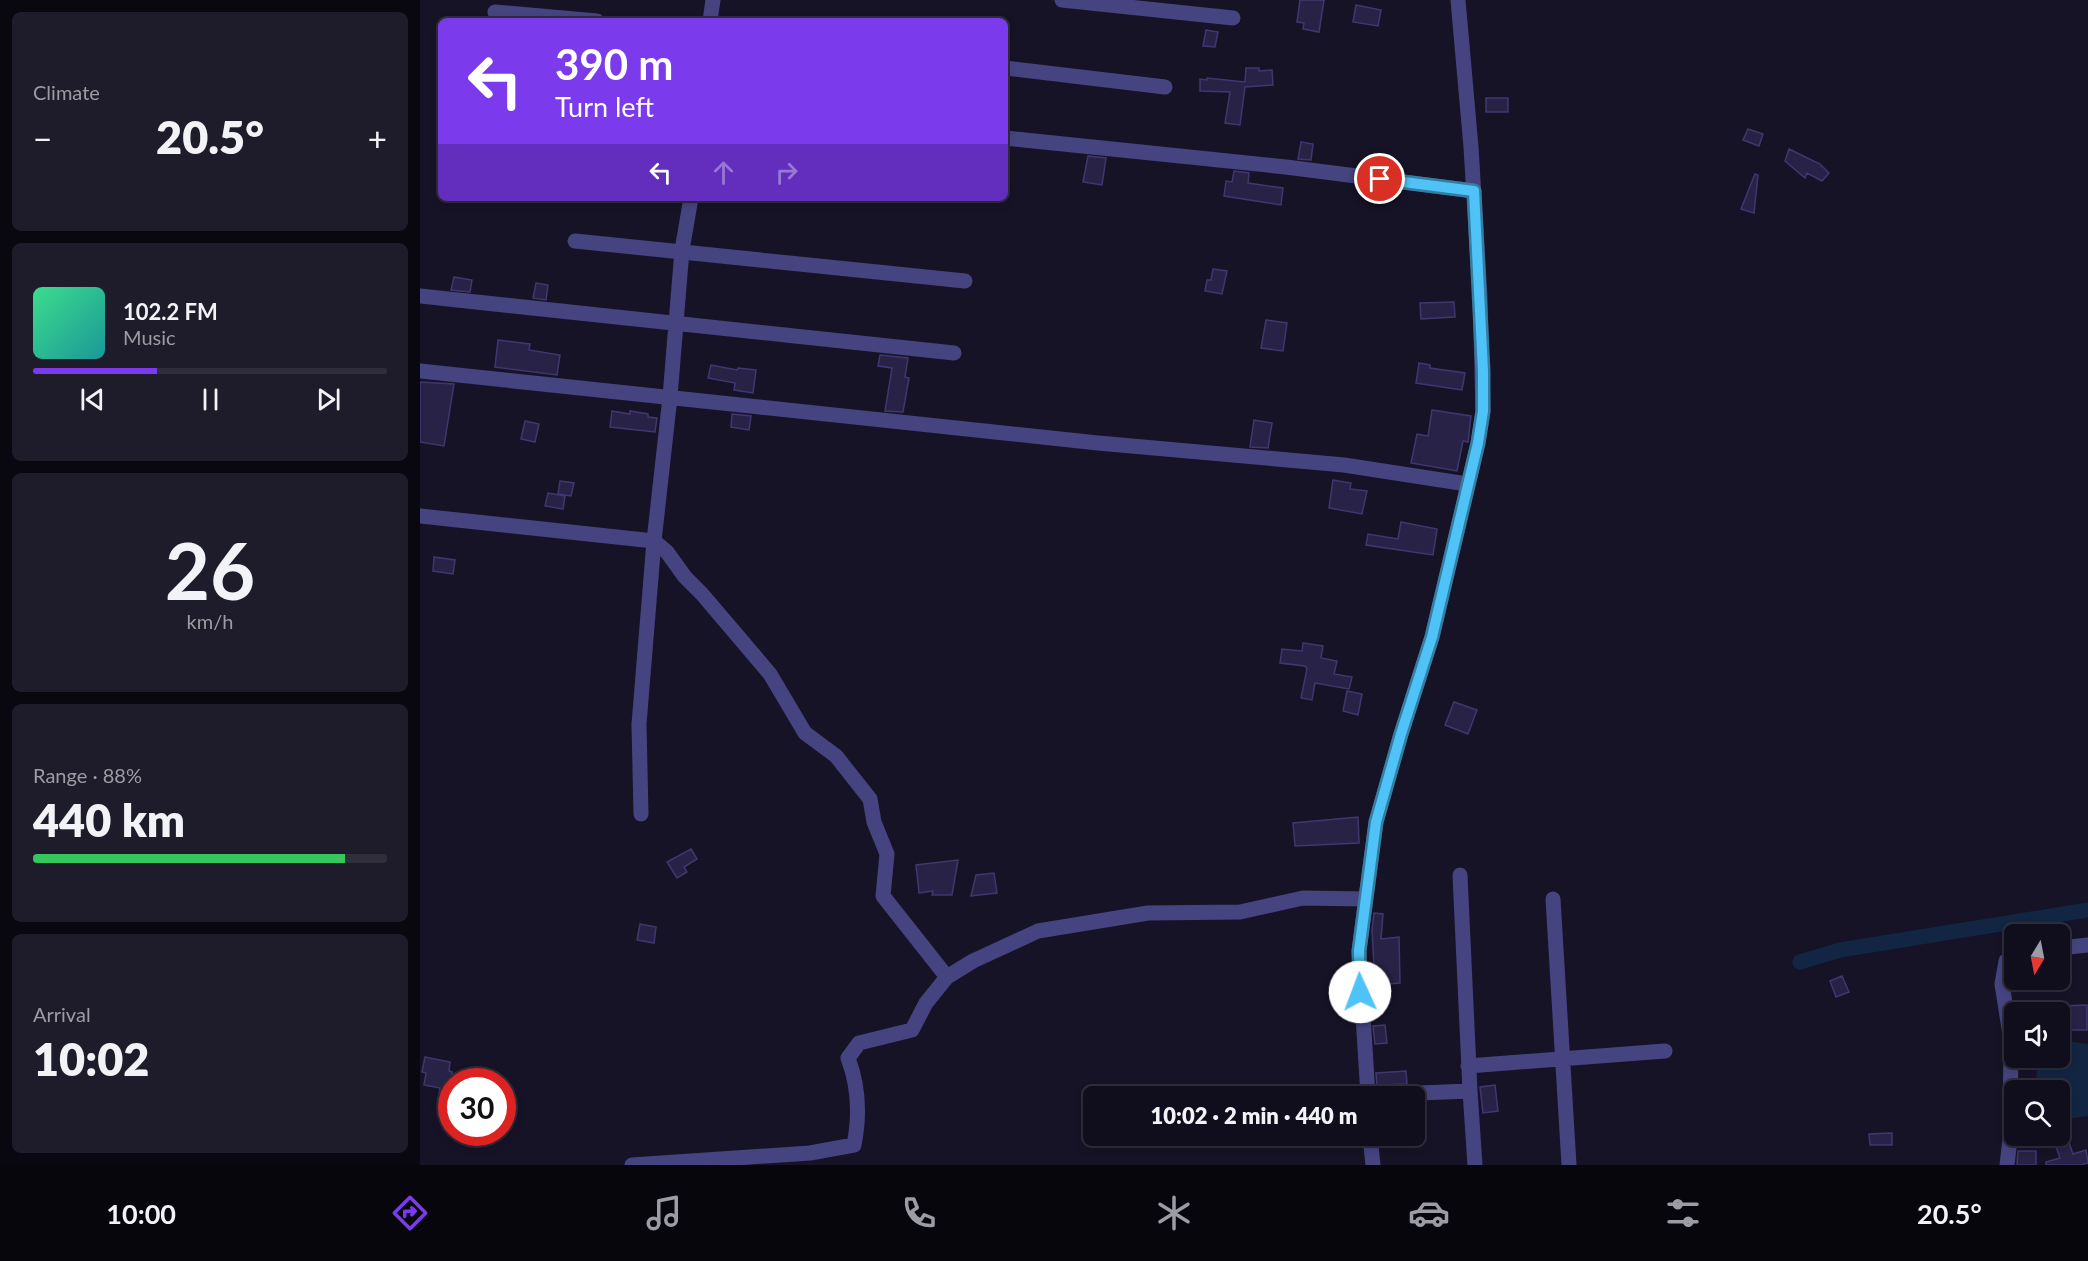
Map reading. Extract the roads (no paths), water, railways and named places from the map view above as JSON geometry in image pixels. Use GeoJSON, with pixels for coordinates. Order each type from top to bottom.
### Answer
{"type":"FeatureCollection","features":[{"type":"Feature","properties":{"kind":"street"},"geometry":{"type":"LineString","coordinates":[[710,18],[713,0]]}},
{"type":"Feature","properties":{"kind":"street"},"geometry":{"type":"LineString","coordinates":[[1062,0],[1233,18]]}},
{"type":"Feature","properties":{"kind":"street"},"geometry":{"type":"LineString","coordinates":[[1367,1086],[1359,951],[1376,822],[1432,637],[1483,411],[1474,191],[1458,0]]}},
{"type":"Feature","properties":{"kind":"street"},"geometry":{"type":"LineString","coordinates":[[496,11],[567,18]]}},
{"type":"Feature","properties":{"kind":"street"},"geometry":{"type":"LineString","coordinates":[[1008,68],[1166,87]]}},
{"type":"Feature","properties":{"kind":"street"},"geometry":{"type":"LineString","coordinates":[[1008,138],[1286,167],[1474,191]]}},
{"type":"Feature","properties":{"kind":"street"},"geometry":{"type":"LineString","coordinates":[[641,814],[639,724],[682,250],[690,201]]}},
{"type":"Feature","properties":{"kind":"street"},"geometry":{"type":"LineString","coordinates":[[575,241],[682,250],[965,281]]}},
{"type":"Feature","properties":{"kind":"street"},"geometry":{"type":"LineString","coordinates":[[420,296],[954,353]]}},
{"type":"Feature","properties":{"kind":"street"},"geometry":{"type":"LineString","coordinates":[[420,371],[1098,443],[1344,465],[1467,484]]}},
{"type":"Feature","properties":{"kind":"street"},"geometry":{"type":"LineString","coordinates":[[420,516],[654,541],[668,552],[685,577],[770,674],[805,734],[836,756],[870,799],[874,822],[886,854],[883,896],[947,977]]}},
{"type":"Feature","properties":{"kind":"street"},"geometry":{"type":"LineString","coordinates":[[1460,875],[1468,1066],[1475,1165]]}},
{"type":"Feature","properties":{"kind":"street"},"geometry":{"type":"LineString","coordinates":[[632,1165],[810,1153],[854,1145],[859,1119],[854,1072],[848,1058],[859,1043],[912,1030],[926,1004],[947,977],[1038,931],[1148,913],[1240,912],[1303,898],[1366,899]]}},
{"type":"Feature","properties":{"kind":"street"},"geometry":{"type":"LineString","coordinates":[[1553,899],[1569,1165]]}},
{"type":"Feature","properties":{"kind":"street"},"geometry":{"type":"LineString","coordinates":[[2070,947],[2088,945]]}},
{"type":"Feature","properties":{"kind":"street"},"geometry":{"type":"LineString","coordinates":[[2004,972],[2002,984],[2011,1041],[2010,1139],[2007,1165]]}},
{"type":"Feature","properties":{"kind":"street"},"geometry":{"type":"LineString","coordinates":[[1468,1066],[1665,1051]]}},
{"type":"Feature","properties":{"kind":"street"},"geometry":{"type":"LineString","coordinates":[[1425,1093],[1470,1091]]}},
{"type":"Feature","properties":{"kind":"street"},"geometry":{"type":"LineString","coordinates":[[1372,1146],[1373,1165]]}},
{"type":"Feature","properties":{"kind":"water"},"geometry":{"type":"Polygon","coordinates":[[[2070,1041],[2088,1044],[2088,1116],[2070,1119],[2070,1080],[2036,1080],[2037,1068],[2070,1068],[2070,1041]]]}},
{"type":"Feature","properties":{"kind":"waterway"},"geometry":{"type":"LineString","coordinates":[[1800,962],[1840,950],[2088,910]]}}]}
